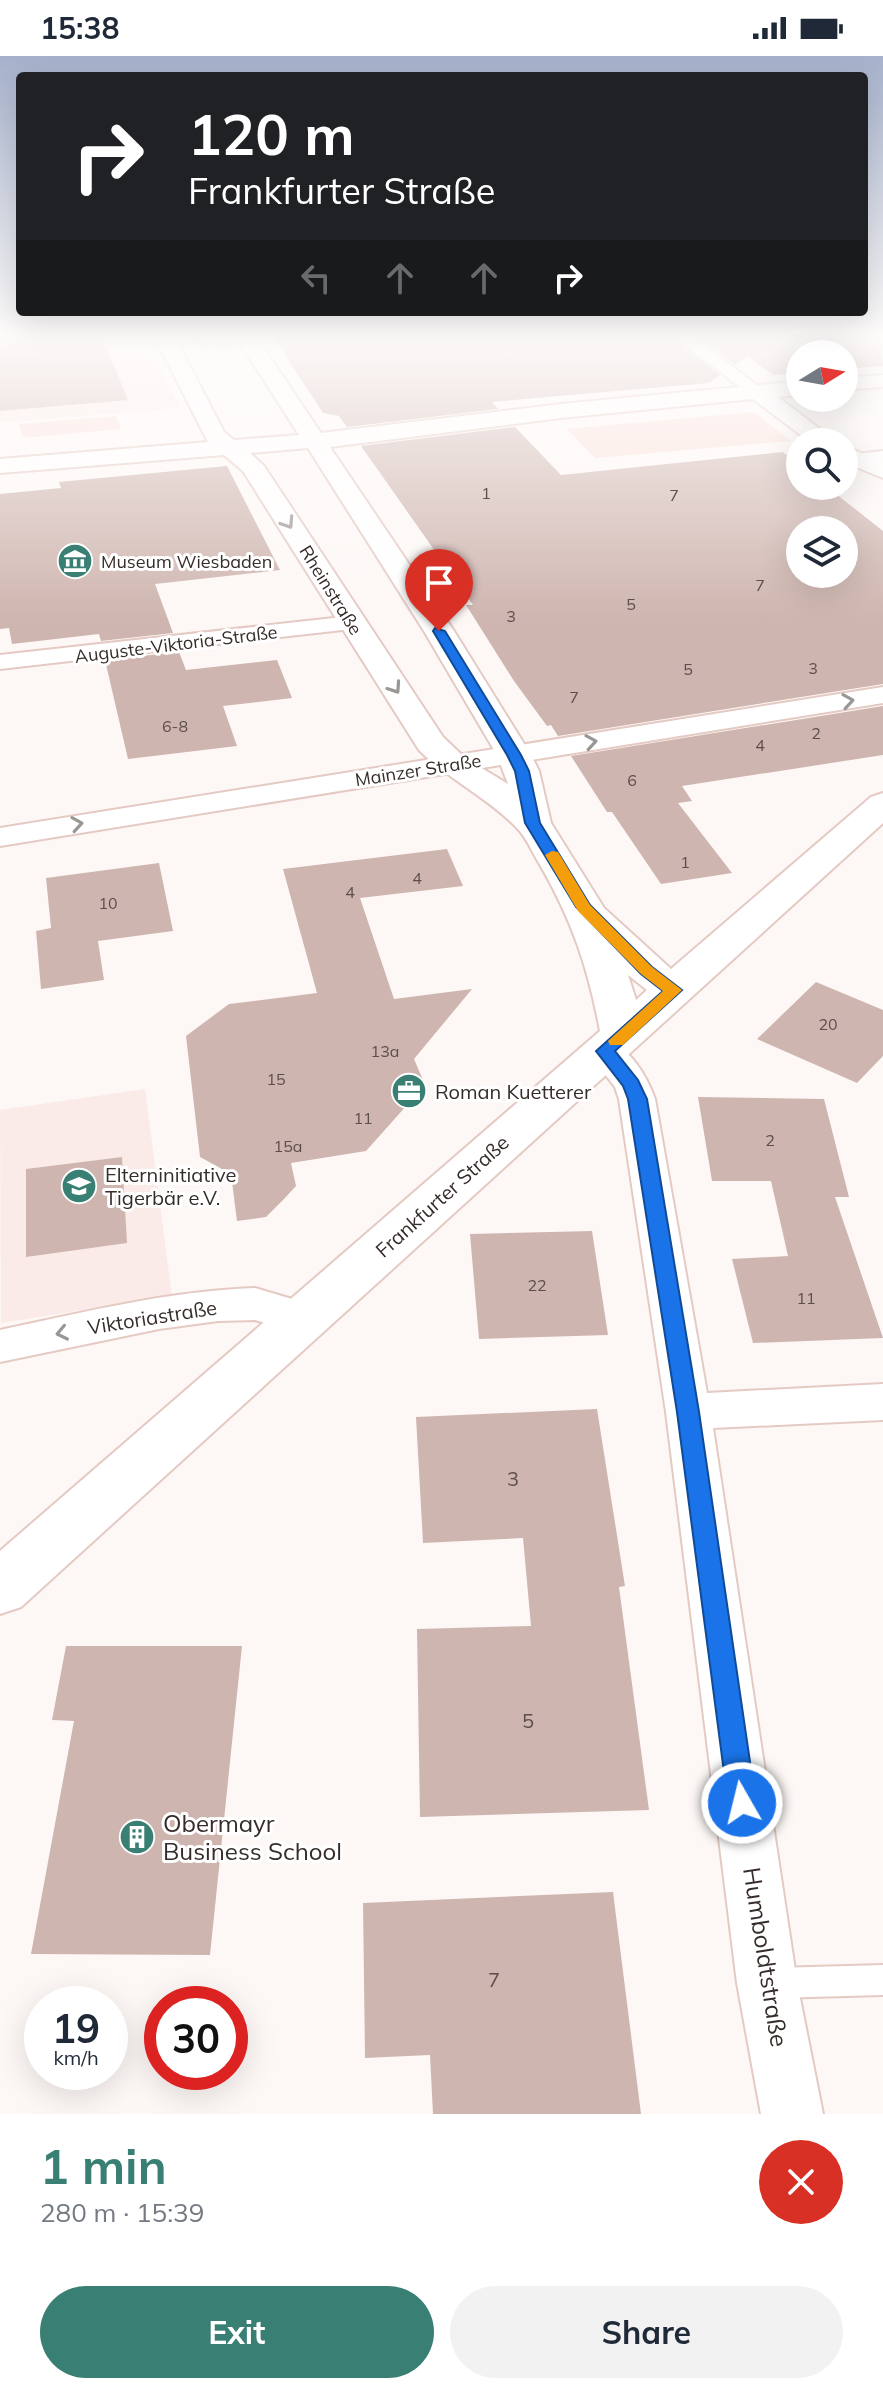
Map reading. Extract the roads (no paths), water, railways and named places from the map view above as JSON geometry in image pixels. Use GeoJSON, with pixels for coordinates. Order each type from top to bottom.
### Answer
{"type":"FeatureCollection","features":[{"type":"Feature","properties":{"kind":"main road","name":"Rheinstraße"},"geometry":{"type":"LineString","coordinates":[[216,428],[222,441],[252,466],[340,561],[352,623],[431,743],[453,765],[502,796],[533,823],[584,907]]}},
{"type":"Feature","properties":{"kind":"main road","name":"Rheinstraße"},"geometry":{"type":"LineString","coordinates":[[305,428],[439,631],[514,755],[522,771],[533,823]]}},
{"type":"Feature","properties":{"kind":"main road"},"geometry":{"type":"LineString","coordinates":[[0,452],[222,441],[383,428]]}},
{"type":"Feature","properties":{"kind":"main road"},"geometry":{"type":"LineString","coordinates":[[0,466],[222,441]]}},
{"type":"Feature","properties":{"kind":"main road"},"geometry":{"type":"LineString","coordinates":[[858,460],[883,471]]}},
{"type":"Feature","properties":{"kind":"main road"},"geometry":{"type":"LineString","coordinates":[[340,561],[393,563]]}},
{"type":"Feature","properties":{"kind":"main road","name":"Frankfurter Straße"},"geometry":{"type":"LineString","coordinates":[[0,1588],[883,804]]}},
{"type":"Feature","properties":{"kind":"main road"},"geometry":{"type":"LineString","coordinates":[[584,907],[647,971],[674,990]]}},
{"type":"Feature","properties":{"kind":"main road"},"geometry":{"type":"LineString","coordinates":[[584,907],[612,986],[613,1044]]}},
{"type":"Feature","properties":{"kind":"street"},"geometry":{"type":"LineString","coordinates":[[858,457],[883,457]]}},
{"type":"Feature","properties":{"kind":"street","name":"Auguste-Viktoria-Straße"},"geometry":{"type":"LineString","coordinates":[[0,662],[352,623]]}},
{"type":"Feature","properties":{"kind":"street","name":"Mainzer Straße"},"geometry":{"type":"LineString","coordinates":[[0,837],[883,695]]}},
{"type":"Feature","properties":{"kind":"street","name":"Humboldtstraße"},"geometry":{"type":"LineString","coordinates":[[613,1044],[637,1099],[688,1412],[767,1983],[792,2114]]}},
{"type":"Feature","properties":{"kind":"street","name":"Viktoriastraße"},"geometry":{"type":"LineString","coordinates":[[0,1346],[159,1313],[218,1305],[255,1304],[304,1318]]}},
{"type":"Feature","properties":{"kind":"street"},"geometry":{"type":"LineString","coordinates":[[688,1412],[883,1402]]}},
{"type":"Feature","properties":{"kind":"lane"},"geometry":{"type":"LineString","coordinates":[[767,1983],[883,1980]]}},
{"type":"Feature","properties":{"kind":"place","name":"Museum Wiesbaden"},"geometry":{"type":"Point","coordinates":[75,561]}},
{"type":"Feature","properties":{"kind":"place","name":"Roman Kuetterer"},"geometry":{"type":"Point","coordinates":[409,1091]}},
{"type":"Feature","properties":{"kind":"place","name":"Elterninitiative Tigerbär e.V."},"geometry":{"type":"Point","coordinates":[79,1186]}},
{"type":"Feature","properties":{"kind":"place","name":"Obermayr Business School"},"geometry":{"type":"Point","coordinates":[137,1837]}}]}
